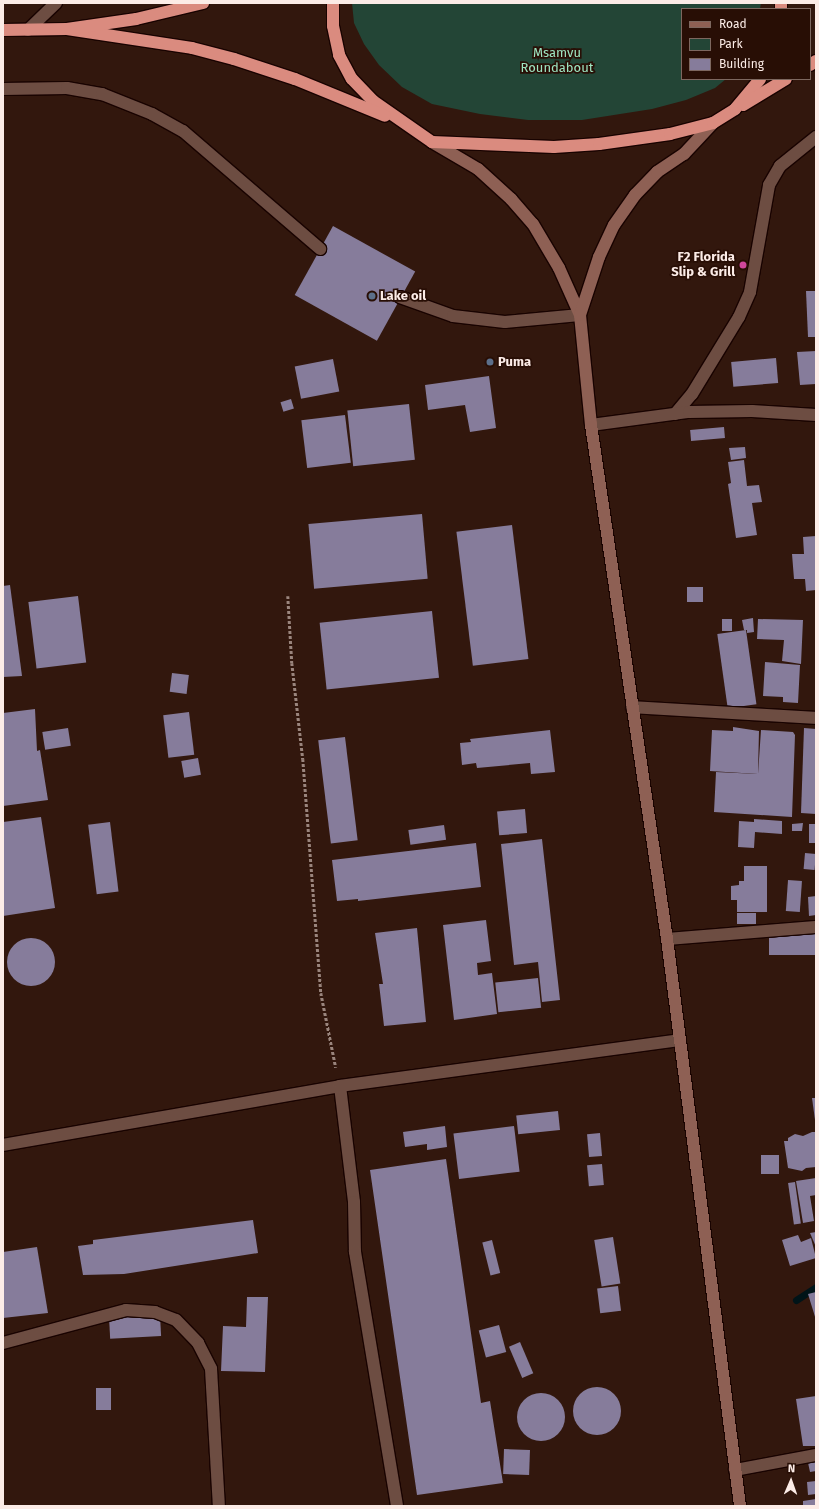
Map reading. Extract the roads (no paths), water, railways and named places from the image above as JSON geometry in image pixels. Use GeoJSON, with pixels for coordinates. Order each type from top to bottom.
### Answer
{"type":"FeatureCollection","features":[{"type":"Feature","properties":{"kind":"highway"},"geometry":{"type":"LineString","coordinates":[[3,30],[67,29],[136,19],[203,3]]}},
{"type":"Feature","properties":{"kind":"highway"},"geometry":{"type":"LineString","coordinates":[[333,3],[333,26],[339,55],[352,79],[373,102],[432,142],[554,147],[599,144],[670,134],[713,123],[784,80]]}},
{"type":"Feature","properties":{"kind":"highway"},"geometry":{"type":"LineString","coordinates":[[67,29],[192,48],[234,59],[295,78],[403,123]]}},
{"type":"Feature","properties":{"kind":"highway"},"geometry":{"type":"LineString","coordinates":[[735,109],[759,80]]}},
{"type":"Feature","properties":{"kind":"main road"},"geometry":{"type":"LineString","coordinates":[[580,315],[599,257],[614,225],[635,195],[657,172],[684,154],[713,123]]}},
{"type":"Feature","properties":{"kind":"main road"},"geometry":{"type":"LineString","coordinates":[[432,142],[478,169],[512,199],[533,224],[558,268],[580,315],[591,424],[667,939],[740,1506]]}},
{"type":"Feature","properties":{"kind":"street"},"geometry":{"type":"LineString","coordinates":[[28,30],[56,3]]}},
{"type":"Feature","properties":{"kind":"street"},"geometry":{"type":"LineString","coordinates":[[3,89],[67,88],[102,94],[152,114],[183,131],[320,249]]}},
{"type":"Feature","properties":{"kind":"street"},"geometry":{"type":"LineString","coordinates":[[675,414],[692,394],[739,317],[750,292],[769,185],[780,166],[816,137]]}},
{"type":"Feature","properties":{"kind":"street"},"geometry":{"type":"LineString","coordinates":[[400,297],[454,316],[505,322],[580,315]]}},
{"type":"Feature","properties":{"kind":"street"},"geometry":{"type":"LineString","coordinates":[[591,424],[675,414],[752,411],[816,415]]}},
{"type":"Feature","properties":{"kind":"street"},"geometry":{"type":"LineString","coordinates":[[632,707],[816,718]]}},
{"type":"Feature","properties":{"kind":"street"},"geometry":{"type":"LineString","coordinates":[[667,939],[816,927]]}},
{"type":"Feature","properties":{"kind":"street"},"geometry":{"type":"LineString","coordinates":[[3,1145],[340,1086],[679,1040]]}},
{"type":"Feature","properties":{"kind":"street"},"geometry":{"type":"LineString","coordinates":[[340,1086],[354,1202],[355,1252],[398,1506]]}},
{"type":"Feature","properties":{"kind":"street"},"geometry":{"type":"LineString","coordinates":[[3,1343],[126,1310],[155,1312],[176,1320],[198,1343],[211,1369],[219,1506]]}},
{"type":"Feature","properties":{"kind":"street"},"geometry":{"type":"LineString","coordinates":[[735,1470],[816,1455]]}},
{"type":"Feature","properties":{"kind":"waterway"},"geometry":{"type":"LineString","coordinates":[[796,1300],[816,1287]]}},
{"type":"Feature","properties":{"kind":"place","name":"F2 Florida Slip & Grill"},"geometry":{"type":"Point","coordinates":[743,265]}},
{"type":"Feature","properties":{"kind":"place","name":"Lake oil"},"geometry":{"type":"Point","coordinates":[372,296]}},
{"type":"Feature","properties":{"kind":"place","name":"Puma"},"geometry":{"type":"Point","coordinates":[490,362]}},
{"type":"Feature","properties":{"kind":"park label","name":"Msamvu Roundabout"},"geometry":{"type":"Point","coordinates":[557,62]}}]}
